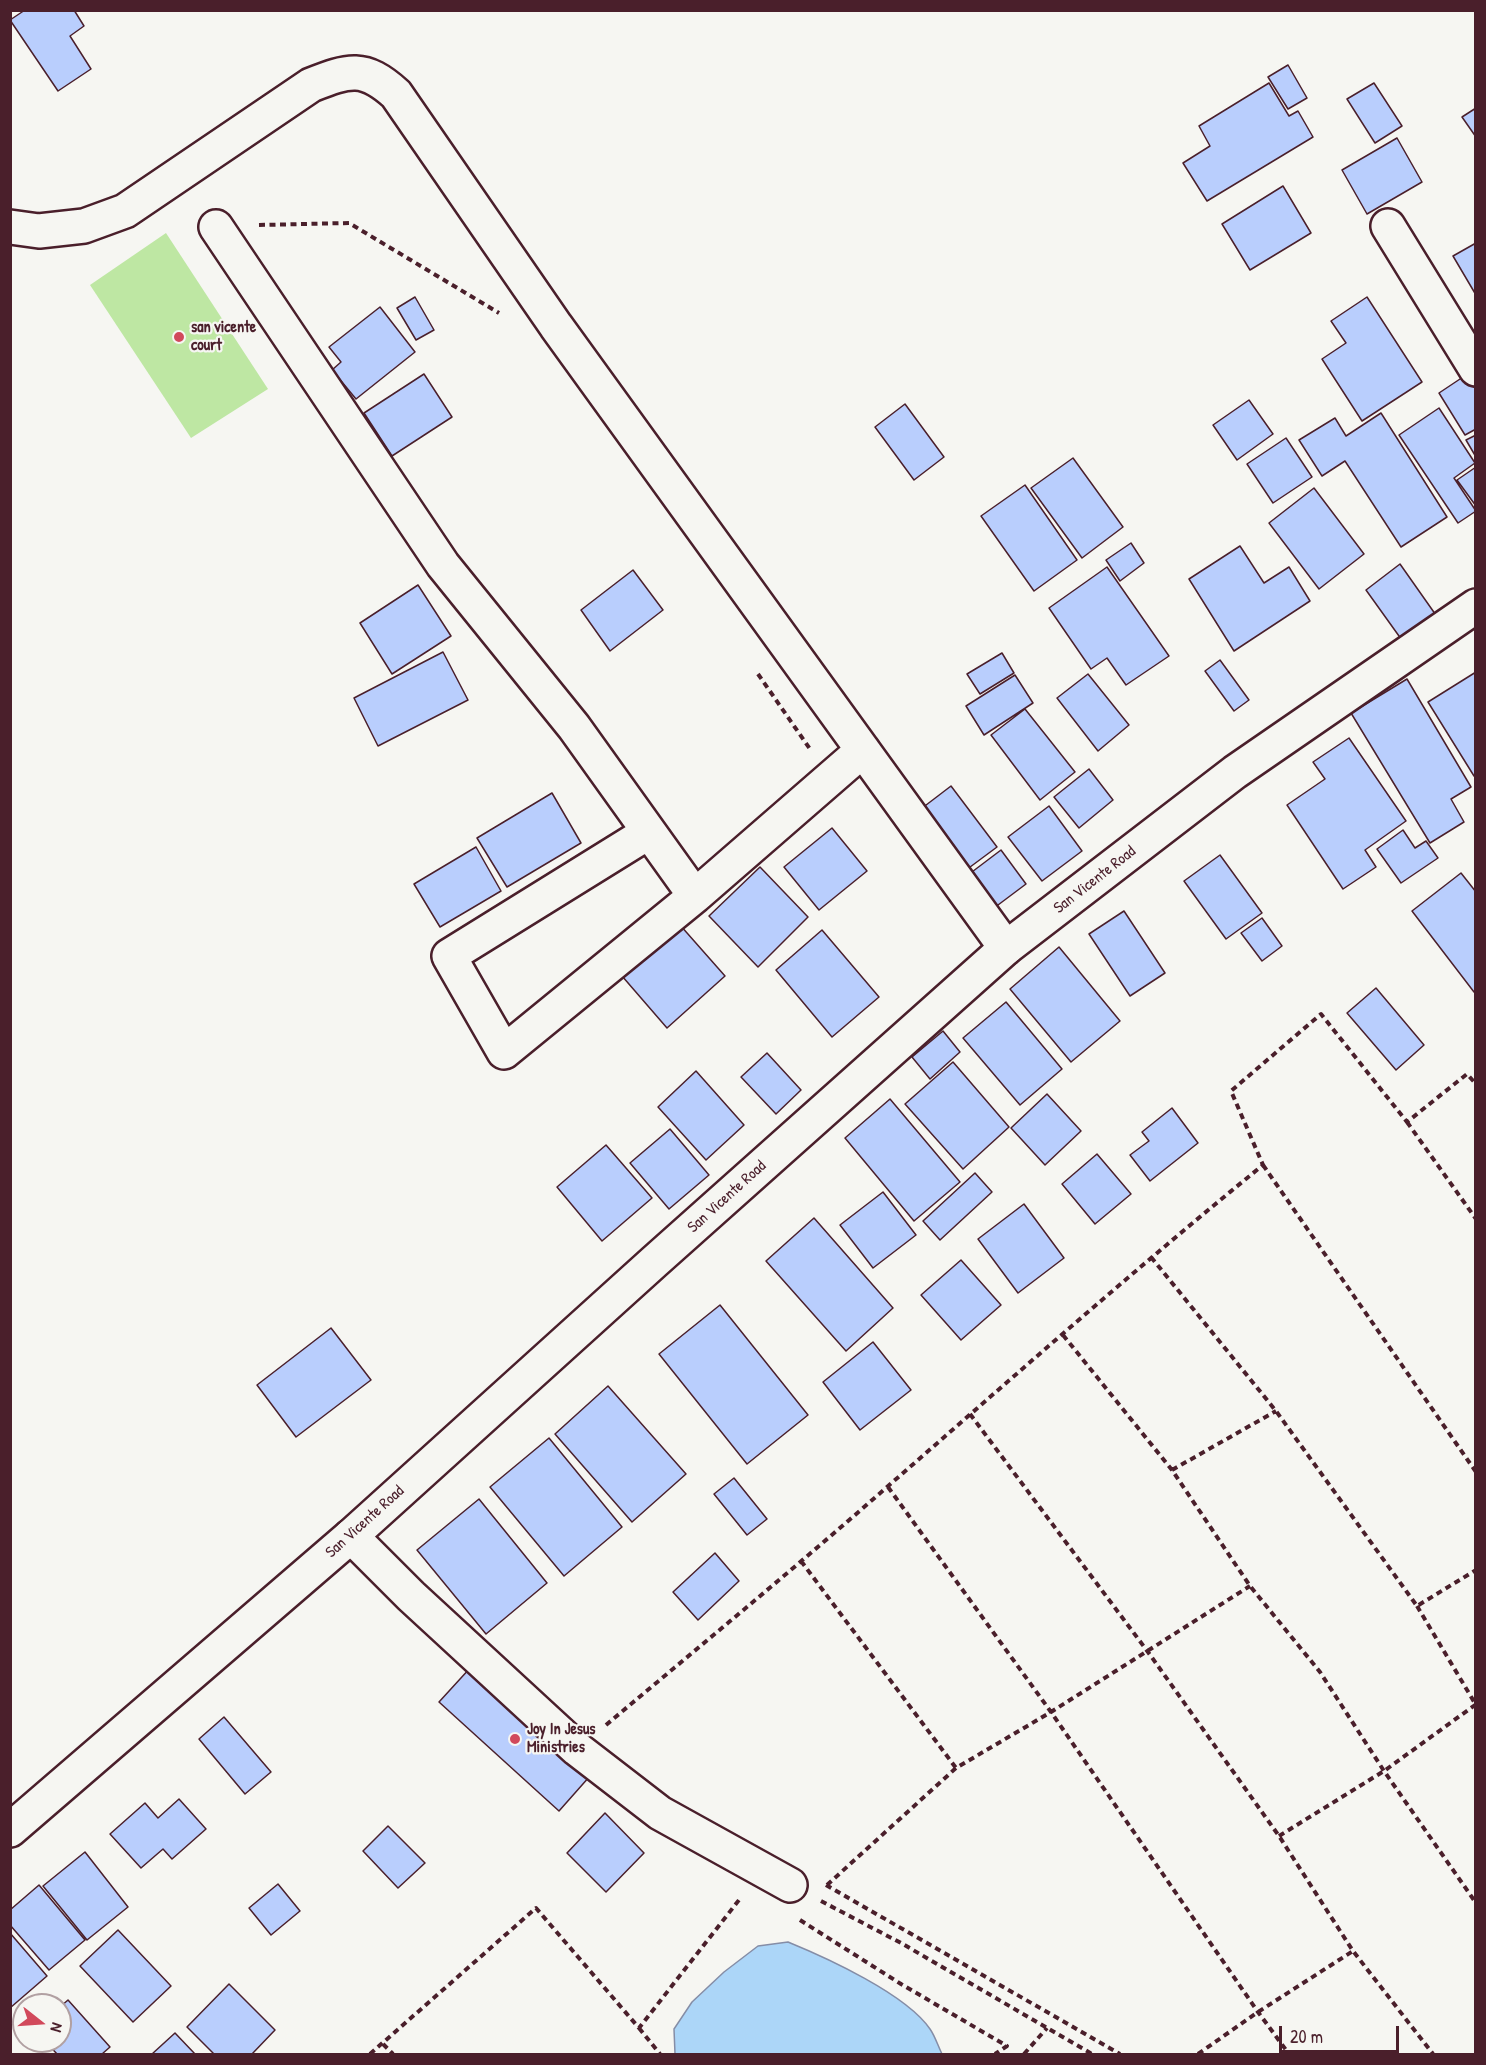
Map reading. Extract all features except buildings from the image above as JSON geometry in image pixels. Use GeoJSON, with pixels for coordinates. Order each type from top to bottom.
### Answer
{"type":"FeatureCollection","features":[{"type":"Feature","properties":{"kind":"street"},"geometry":{"type":"LineString","coordinates":[[10,227],[39,231],[84,226],[125,211],[311,85],[337,75],[362,73],[381,80],[396,94],[556,326],[1006,948]]}},
{"type":"Feature","properties":{"kind":"street"},"geometry":{"type":"LineString","coordinates":[[1388,226],[1476,369]]}},
{"type":"Feature","properties":{"kind":"street"},"geometry":{"type":"LineString","coordinates":[[216,227],[443,565],[574,727],[694,896]]}},
{"type":"Feature","properties":{"kind":"street","name":"San Vicente Road"},"geometry":{"type":"LineString","coordinates":[[12,1826],[351,1536],[1006,948],[1235,772],[1476,606]]}},
{"type":"Feature","properties":{"kind":"street"},"geometry":{"type":"LineString","coordinates":[[649,832],[449,956],[504,1052],[694,896],[863,750]]}},
{"type":"Feature","properties":{"kind":"street"},"geometry":{"type":"LineString","coordinates":[[351,1536],[411,1596],[578,1749],[660,1813],[800,1892]]}},
{"type":"Feature","properties":{"kind":"path"},"geometry":{"type":"LineString","coordinates":[[216,227],[349,223],[501,314]]}},
{"type":"Feature","properties":{"kind":"path"},"geometry":{"type":"LineString","coordinates":[[756,671],[831,778]]}},
{"type":"Feature","properties":{"kind":"path"},"geometry":{"type":"LineString","coordinates":[[1476,1219],[1407,1122],[1321,1014],[1231,1091],[1263,1165],[1476,1472]]}},
{"type":"Feature","properties":{"kind":"path"},"geometry":{"type":"LineString","coordinates":[[1407,1122],[1467,1074],[1476,1084]]}},
{"type":"Feature","properties":{"kind":"path"},"geometry":{"type":"LineString","coordinates":[[599,1730],[888,1487],[1151,1257],[1263,1165]]}},
{"type":"Feature","properties":{"kind":"path"},"geometry":{"type":"LineString","coordinates":[[1151,1257],[1276,1411],[1417,1606],[1475,1705],[1383,1771],[1279,1836]]}},
{"type":"Feature","properties":{"kind":"path"},"geometry":{"type":"LineString","coordinates":[[1063,1335],[1172,1470],[1250,1586],[1320,1672],[1383,1771],[1476,1903]]}},
{"type":"Feature","properties":{"kind":"path"},"geometry":{"type":"LineString","coordinates":[[1172,1470],[1276,1411]]}},
{"type":"Feature","properties":{"kind":"path"},"geometry":{"type":"LineString","coordinates":[[970,1414],[1148,1652],[1279,1836],[1353,1952],[1433,2055]]}},
{"type":"Feature","properties":{"kind":"path"},"geometry":{"type":"LineString","coordinates":[[888,1487],[1051,1712],[1289,2055]]}},
{"type":"Feature","properties":{"kind":"path"},"geometry":{"type":"LineString","coordinates":[[801,1561],[956,1768]]}},
{"type":"Feature","properties":{"kind":"path"},"geometry":{"type":"LineString","coordinates":[[1417,1606],[1476,1570]]}},
{"type":"Feature","properties":{"kind":"path"},"geometry":{"type":"LineString","coordinates":[[800,1892],[827,1885],[956,1768],[1148,1652],[1250,1586]]}},
{"type":"Feature","properties":{"kind":"path"},"geometry":{"type":"LineString","coordinates":[[827,1885],[1120,2055]]}},
{"type":"Feature","properties":{"kind":"path"},"geometry":{"type":"LineString","coordinates":[[800,1892],[901,1943],[1092,2055]]}},
{"type":"Feature","properties":{"kind":"path"},"geometry":{"type":"LineString","coordinates":[[800,1892],[901,1984],[1007,2046],[995,2055]]}},
{"type":"Feature","properties":{"kind":"path"},"geometry":{"type":"LineString","coordinates":[[639,2028],[742,1896]]}},
{"type":"Feature","properties":{"kind":"path"},"geometry":{"type":"LineString","coordinates":[[370,2055],[536,1908],[660,2055]]}},
{"type":"Feature","properties":{"kind":"path"},"geometry":{"type":"LineString","coordinates":[[1198,2055],[1258,2012],[1353,1952]]}},
{"type":"Feature","properties":{"kind":"path"},"geometry":{"type":"LineString","coordinates":[[1024,2055],[1047,2028]]}},
{"type":"Feature","properties":{"kind":"path"},"geometry":{"type":"LineString","coordinates":[[383,2044],[393,2055]]}},
{"type":"Feature","properties":{"kind":"green space","name":"san vicente court"},"geometry":{"type":"Polygon","coordinates":[[[166,233],[268,389],[191,438],[90,285],[166,233]]]}},
{"type":"Feature","properties":{"kind":"water"},"geometry":{"type":"Polygon","coordinates":[[[788,1942],[865,1978],[903,2003],[930,2029],[942,2054],[675,2054],[674,2029],[692,2002],[724,1972],[758,1946],[788,1942]]]}},
{"type":"Feature","properties":{"kind":"place","name":"san vicente court"},"geometry":{"type":"Point","coordinates":[179,337]}},
{"type":"Feature","properties":{"kind":"place","name":"Joy In Jesus Ministries"},"geometry":{"type":"Point","coordinates":[515,1739]}}]}
